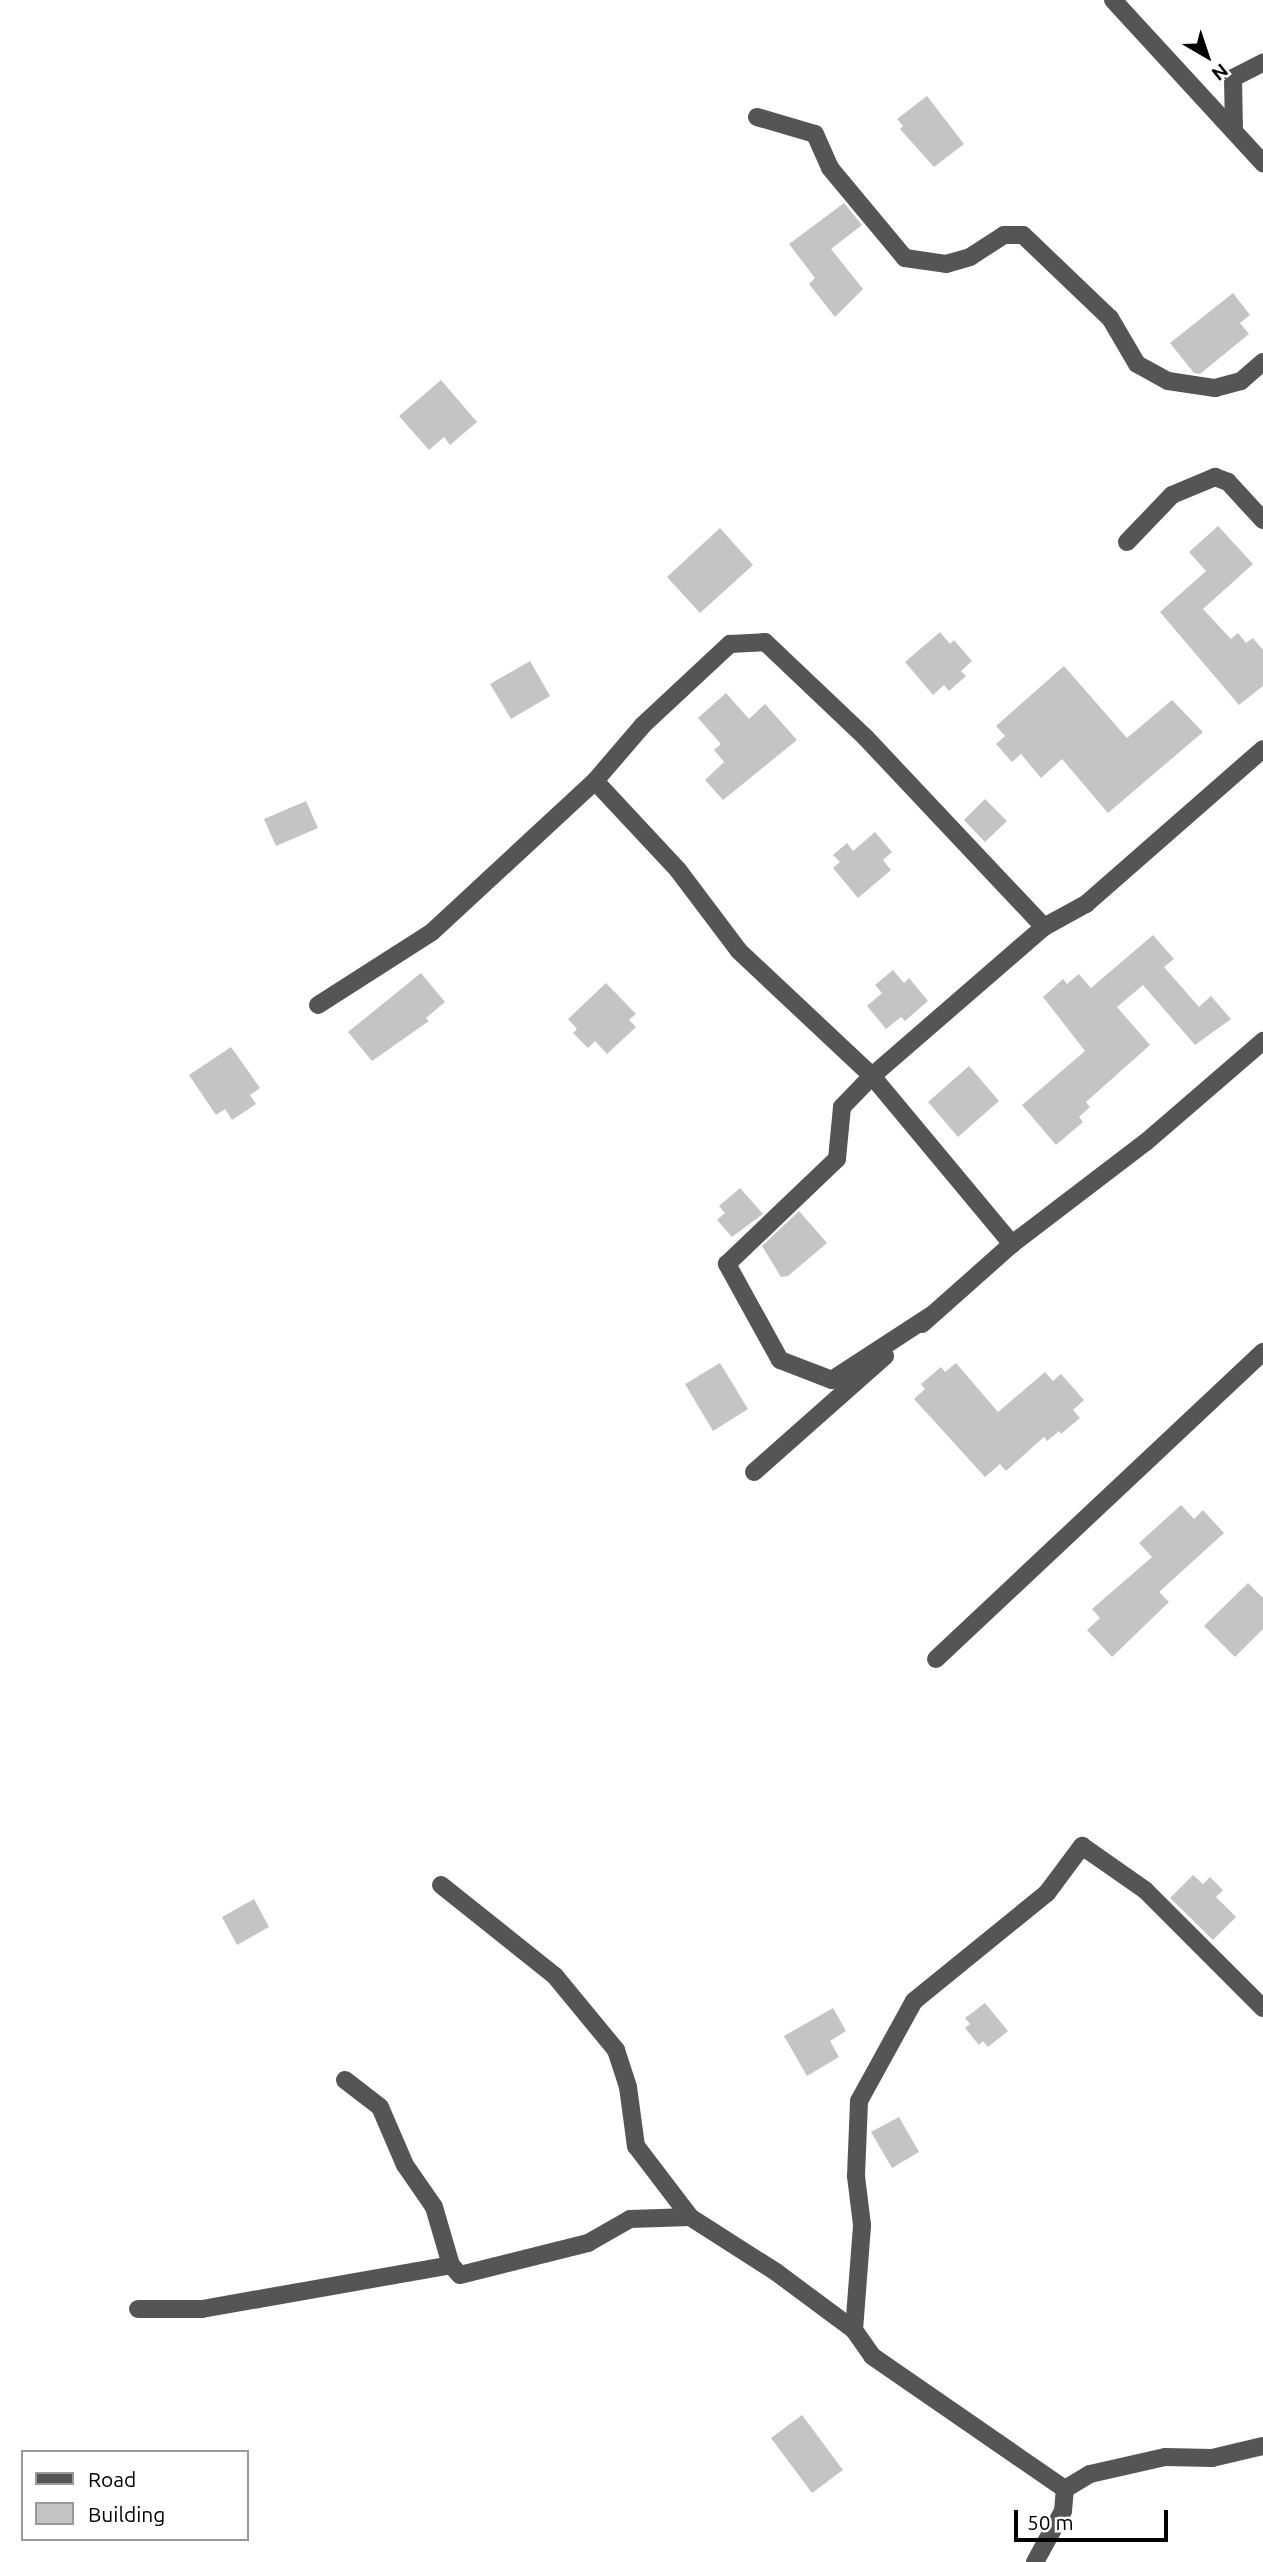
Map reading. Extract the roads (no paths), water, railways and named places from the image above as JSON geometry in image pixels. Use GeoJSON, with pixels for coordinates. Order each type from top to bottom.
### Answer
{"type":"FeatureCollection","features":[{"type":"Feature","properties":{"kind":"street"},"geometry":{"type":"LineString","coordinates":[[1113,0],[1263,163]]}},
{"type":"Feature","properties":{"kind":"street"},"geometry":{"type":"LineString","coordinates":[[1234,131],[1233,78],[1263,64]]}},
{"type":"Feature","properties":{"kind":"street"},"geometry":{"type":"LineString","coordinates":[[757,117],[815,134],[830,168],[905,258],[946,264],[970,257],[1004,235],[1023,235],[1110,318],[1138,364],[1168,382],[1215,388],[1241,381],[1263,362]]}},
{"type":"Feature","properties":{"kind":"street"},"geometry":{"type":"LineString","coordinates":[[1128,542],[1172,495],[1215,477],[1228,482],[1263,520]]}},
{"type":"Feature","properties":{"kind":"street"},"geometry":{"type":"LineString","coordinates":[[318,1005],[432,932],[595,781],[643,724],[730,645],[765,642],[866,738],[1044,927]]}},
{"type":"Feature","properties":{"kind":"street"},"geometry":{"type":"LineString","coordinates":[[930,1316],[832,1380],[780,1360],[727,1264],[837,1160],[842,1107],[872,1076],[1044,927],[1086,904],[1263,749]]}},
{"type":"Feature","properties":{"kind":"street"},"geometry":{"type":"LineString","coordinates":[[595,781],[678,870],[739,951],[872,1076],[1012,1244]]}},
{"type":"Feature","properties":{"kind":"street"},"geometry":{"type":"LineString","coordinates":[[754,1472],[1012,1244],[1146,1142],[1263,1041]]}},
{"type":"Feature","properties":{"kind":"street"},"geometry":{"type":"LineString","coordinates":[[936,1659],[1263,1352]]}},
{"type":"Feature","properties":{"kind":"street"},"geometry":{"type":"LineString","coordinates":[[854,2330],[862,2225],[856,2176],[859,2101],[914,2001],[1047,1893],[1082,1846],[1144,1891],[1263,2008]]}},
{"type":"Feature","properties":{"kind":"street"},"geometry":{"type":"LineString","coordinates":[[441,1885],[555,1976],[616,2050],[628,2087],[636,2146],[690,2217],[854,2330],[872,2356],[1065,2489]]}},
{"type":"Feature","properties":{"kind":"street"},"geometry":{"type":"LineString","coordinates":[[345,2080],[380,2107],[405,2165],[434,2207],[451,2265],[460,2275],[588,2243],[630,2219],[690,2217]]}},
{"type":"Feature","properties":{"kind":"street"},"geometry":{"type":"LineString","coordinates":[[138,2309],[202,2309],[451,2265]]}},
{"type":"Feature","properties":{"kind":"street"},"geometry":{"type":"LineString","coordinates":[[1065,2489],[1108,2467],[1165,2457],[1212,2458],[1263,2446]]}},
{"type":"Feature","properties":{"kind":"street"},"geometry":{"type":"LineString","coordinates":[[1035,2562],[1063,2511],[1065,2489]]}}]}
